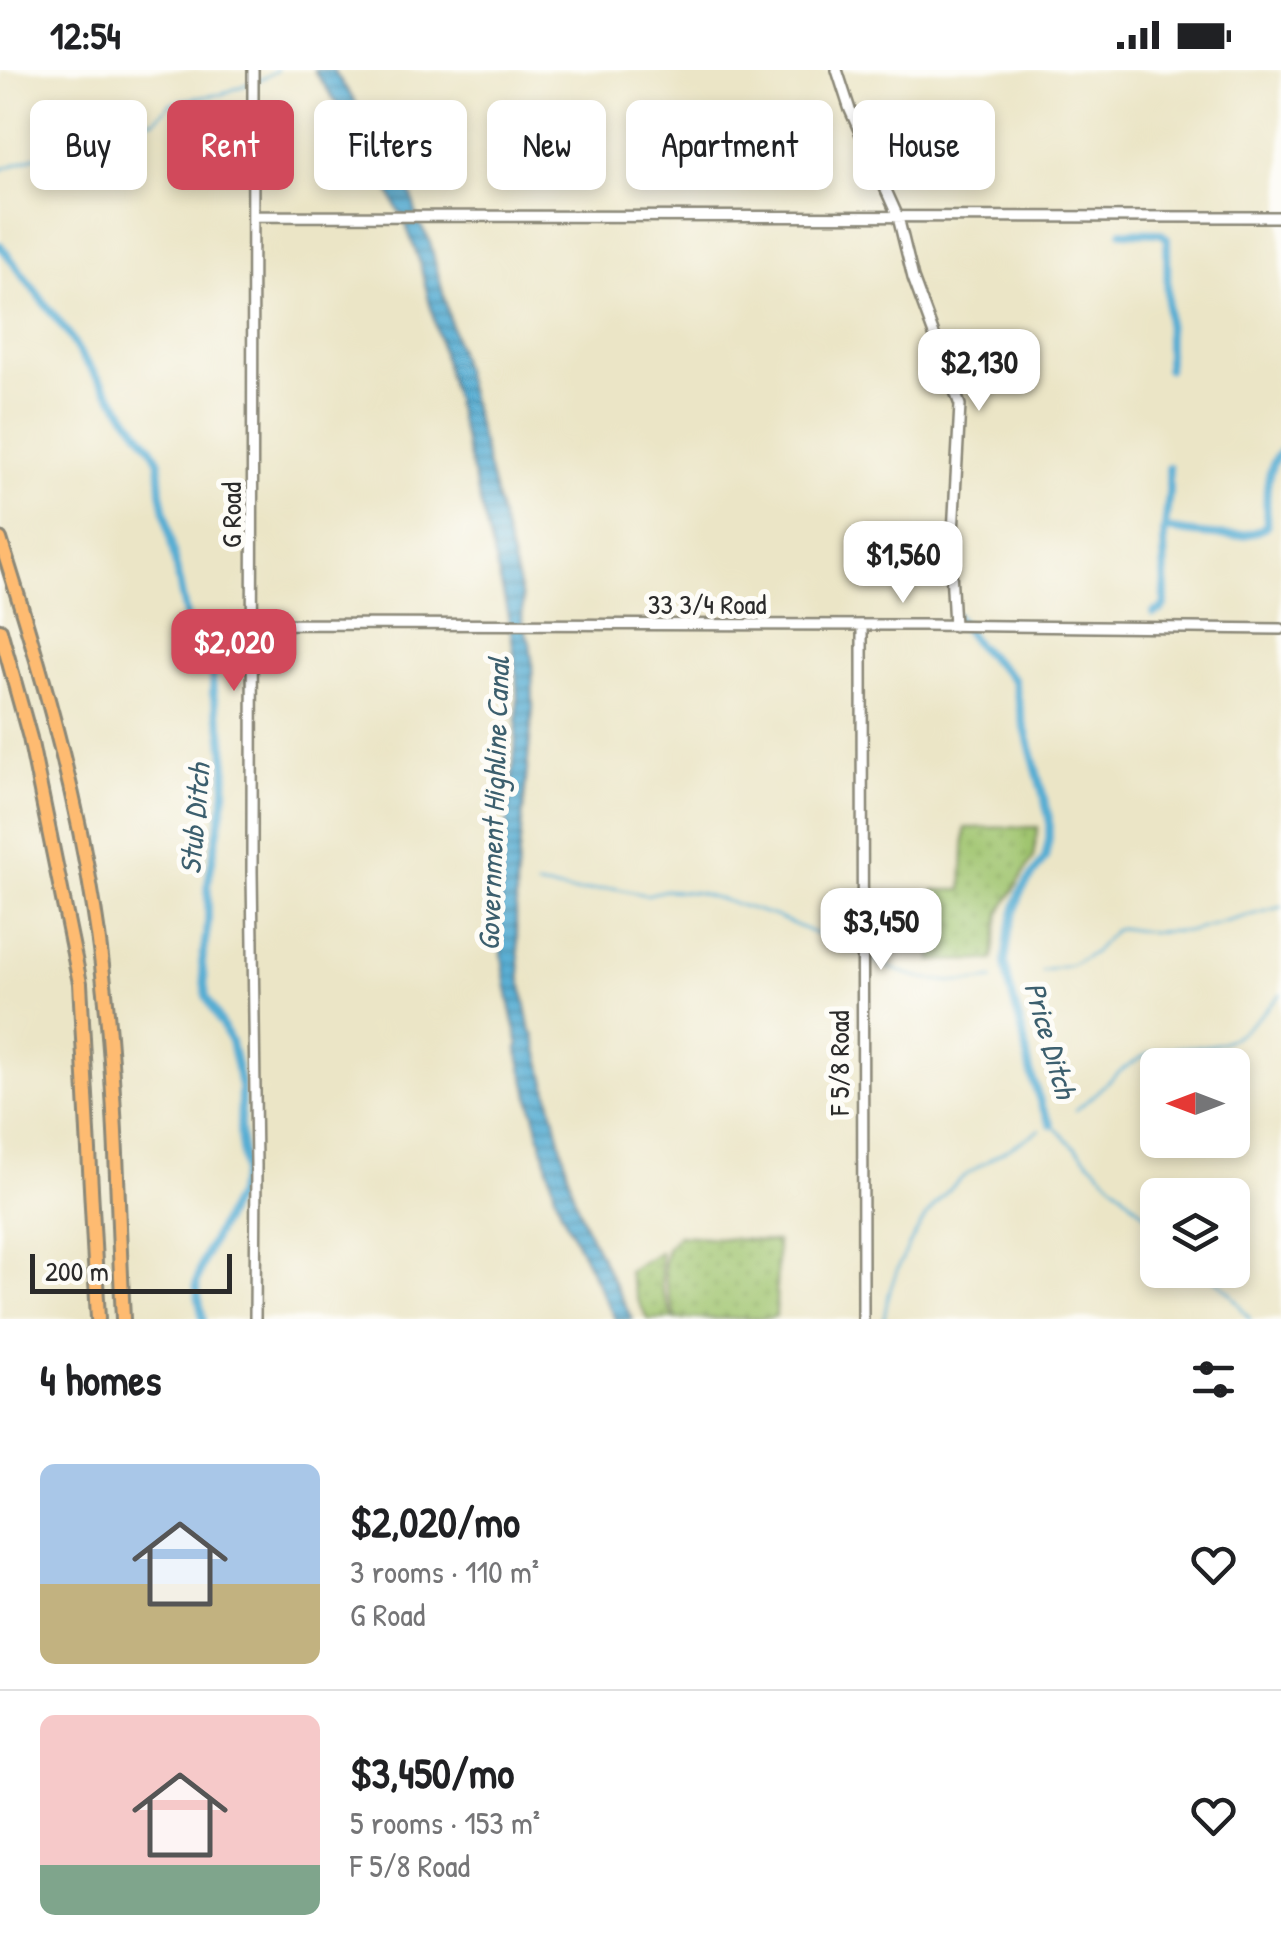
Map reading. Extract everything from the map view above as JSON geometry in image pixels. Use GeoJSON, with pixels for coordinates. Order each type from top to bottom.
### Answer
{"type":"FeatureCollection","features":[{"type":"Feature","properties":{"kind":"highway"},"geometry":{"type":"LineString","coordinates":[[0,539],[57,728],[95,912],[110,1038],[123,1319]]}},
{"type":"Feature","properties":{"kind":"highway"},"geometry":{"type":"LineString","coordinates":[[0,630],[30,738],[80,983],[98,1319]]}},
{"type":"Feature","properties":{"kind":"street","name":"G Road"},"geometry":{"type":"LineString","coordinates":[[253,70],[255,1319]]}},
{"type":"Feature","properties":{"kind":"street"},"geometry":{"type":"LineString","coordinates":[[837,70],[850,110],[898,217],[913,278],[960,405],[951,570],[954,626]]}},
{"type":"Feature","properties":{"kind":"street"},"geometry":{"type":"LineString","coordinates":[[254,216],[1281,217]]}},
{"type":"Feature","properties":{"kind":"street","name":"33 3/4 Road"},"geometry":{"type":"LineString","coordinates":[[254,624],[1281,629]]}},
{"type":"Feature","properties":{"kind":"street","name":"F 5/8 Road"},"geometry":{"type":"LineString","coordinates":[[862,626],[863,1319]]}},
{"type":"Feature","properties":{"kind":"green space"},"geometry":{"type":"Polygon","coordinates":[[[1038,827],[1033,858],[1000,913],[993,960],[932,961],[934,890],[962,890],[965,828],[1038,827]]]}},
{"type":"Feature","properties":{"kind":"green space"},"geometry":{"type":"Polygon","coordinates":[[[678,1235],[777,1242],[776,1316],[676,1319],[664,1266],[667,1249],[678,1235]]]}},
{"type":"Feature","properties":{"kind":"green space"},"geometry":{"type":"Polygon","coordinates":[[[660,1252],[662,1289],[673,1319],[648,1319],[628,1271],[660,1252]]]}},
{"type":"Feature","properties":{"kind":"water"},"geometry":{"type":"Polygon","coordinates":[[[314,70],[333,70],[354,100],[334,100],[314,70]]]}},
{"type":"Feature","properties":{"kind":"water"},"geometry":{"type":"Polygon","coordinates":[[[389,190],[409,190],[418,222],[429,239],[523,602],[522,621],[532,659],[533,708],[516,884],[521,981],[573,1193],[632,1319],[615,1319],[562,1213],[517,1048],[500,924],[516,744],[515,657],[504,597],[419,260],[389,190]]]}},
{"type":"Feature","properties":{"kind":"waterway"},"geometry":{"type":"LineString","coordinates":[[258,81],[277,70]]}},
{"type":"Feature","properties":{"kind":"waterway"},"geometry":{"type":"LineString","coordinates":[[0,170],[127,124],[155,120],[169,105],[182,100],[222,94],[250,83]]}},
{"type":"Feature","properties":{"kind":"waterway"},"geometry":{"type":"LineString","coordinates":[[1122,232],[1160,233],[1167,238],[1168,369]]}},
{"type":"Feature","properties":{"kind":"waterway","name":"Stub Ditch"},"geometry":{"type":"LineString","coordinates":[[0,245],[159,462],[161,492],[190,632],[213,672],[213,694],[226,766],[225,794],[208,882],[202,963],[206,996],[231,1042],[241,1087],[244,1172],[201,1267],[196,1285],[203,1319]]}},
{"type":"Feature","properties":{"kind":"waterway"},"geometry":{"type":"LineString","coordinates":[[1165,529],[1219,536],[1259,530],[1267,524],[1269,476],[1281,451]]}},
{"type":"Feature","properties":{"kind":"waterway"},"geometry":{"type":"LineString","coordinates":[[1153,613],[1165,604],[1164,535],[1169,467]]}},
{"type":"Feature","properties":{"kind":"waterway","name":"Price Ditch"},"geometry":{"type":"LineString","coordinates":[[956,616],[976,644],[1014,680],[1049,817],[1045,858],[1021,891],[1009,931],[1005,963],[1030,1071],[1051,1124]]}},
{"type":"Feature","properties":{"kind":"waterway"},"geometry":{"type":"LineString","coordinates":[[537,886],[574,892],[614,888],[646,895],[666,890],[699,893],[775,916],[857,952]]}},
{"type":"Feature","properties":{"kind":"waterway"},"geometry":{"type":"LineString","coordinates":[[1042,971],[1071,965],[1093,953],[1120,928],[1191,931],[1281,907]]}},
{"type":"Feature","properties":{"kind":"waterway"},"geometry":{"type":"LineString","coordinates":[[864,955],[927,979],[993,979]]}},
{"type":"Feature","properties":{"kind":"waterway"},"geometry":{"type":"LineString","coordinates":[[1076,1110],[1121,1071],[1157,1050],[1228,1040],[1256,1020],[1281,994]]}},
{"type":"Feature","properties":{"kind":"waterway","name":"Price Ditch"},"geometry":{"type":"LineString","coordinates":[[1051,1124],[1140,1210]]}},
{"type":"Feature","properties":{"kind":"waterway"},"geometry":{"type":"LineString","coordinates":[[884,1319],[901,1262],[934,1207],[970,1172],[1040,1130]]}},
{"type":"Feature","properties":{"kind":"waterway","name":"Price Ditch"},"geometry":{"type":"LineString","coordinates":[[1225,1288],[1250,1319]]}},
{"type":"Feature","properties":{"kind":"water label","name":"Government Highline Canal"},"geometry":{"type":"Point","coordinates":[494,804]}}]}
